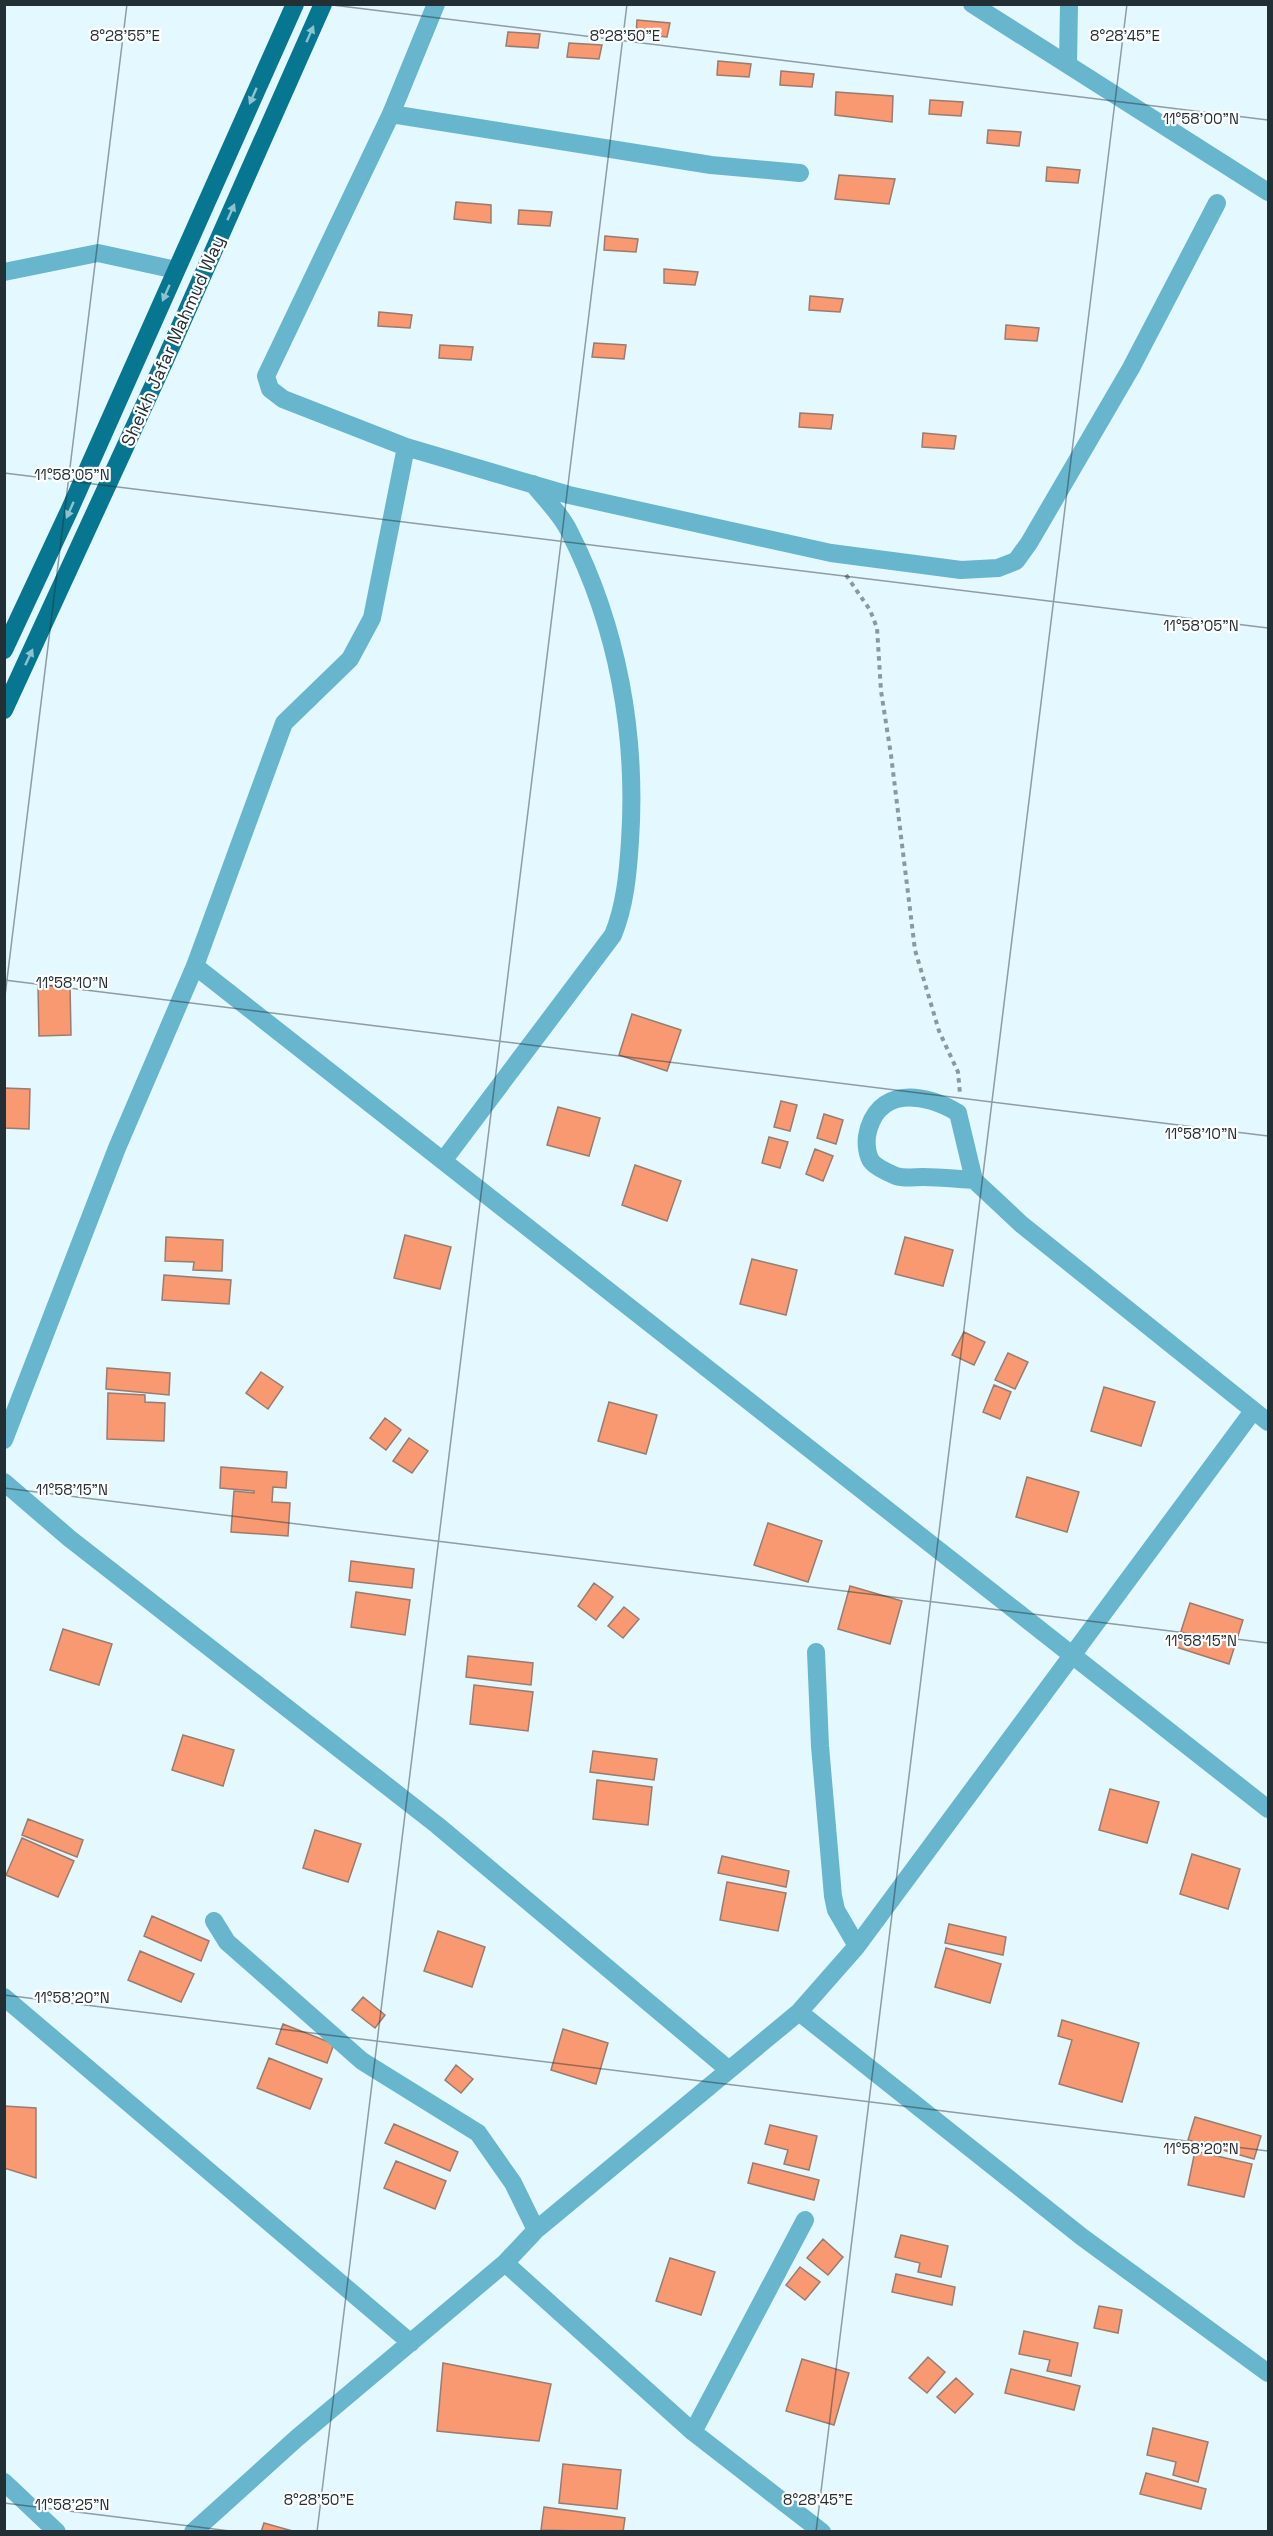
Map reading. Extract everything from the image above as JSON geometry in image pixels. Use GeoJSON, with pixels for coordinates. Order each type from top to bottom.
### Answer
{"type":"FeatureCollection","features":[{"type":"Feature","properties":{"kind":"main road","name":"Sheikh Jafar Mahmud Way"},"geometry":{"type":"LineString","coordinates":[[4,650],[295,4]]}},
{"type":"Feature","properties":{"kind":"main road","name":"Sheikh Jafar Mahmud Way"},"geometry":{"type":"LineString","coordinates":[[4,710],[161,369],[323,4]]}},
{"type":"Feature","properties":{"kind":"street"},"geometry":{"type":"LineString","coordinates":[[436,4],[391,114],[266,376],[270,389],[283,399],[406,447],[569,495],[831,553],[961,570],[998,567],[1016,561],[1029,543],[1131,368],[1217,203]]}},
{"type":"Feature","properties":{"kind":"street"},"geometry":{"type":"LineString","coordinates":[[972,4],[1269,192]]}},
{"type":"Feature","properties":{"kind":"street"},"geometry":{"type":"LineString","coordinates":[[1068,65],[1069,4]]}},
{"type":"Feature","properties":{"kind":"street"},"geometry":{"type":"LineString","coordinates":[[391,114],[711,165],[800,173]]}},
{"type":"Feature","properties":{"kind":"street"},"geometry":{"type":"LineString","coordinates":[[4,272],[98,254],[176,270]]}},
{"type":"Feature","properties":{"kind":"street"},"geometry":{"type":"LineString","coordinates":[[4,1440],[117,1148],[195,966],[284,723],[350,659],[372,618],[406,447]]}},
{"type":"Feature","properties":{"kind":"street"},"geometry":{"type":"LineString","coordinates":[[443,1161],[613,935],[620,919],[628,866],[633,801],[630,738],[615,656],[603,610],[568,529],[533,484]]}},
{"type":"Feature","properties":{"kind":"street"},"geometry":{"type":"LineString","coordinates":[[195,966],[1269,1809]]}},
{"type":"Feature","properties":{"kind":"street"},"geometry":{"type":"LineString","coordinates":[[974,1180],[897,1177],[871,1162],[868,1156],[867,1140],[870,1123],[879,1108],[888,1101],[909,1097],[940,1102],[958,1113],[974,1180],[1021,1224],[1269,1422]]}},
{"type":"Feature","properties":{"kind":"street"},"geometry":{"type":"LineString","coordinates":[[193,2532],[297,2438],[505,2263],[536,2230],[800,2012],[857,1946],[1072,1653],[1254,1411]]}},
{"type":"Feature","properties":{"kind":"street"},"geometry":{"type":"LineString","coordinates":[[4,1482],[69,1538],[437,1825],[729,2070]]}},
{"type":"Feature","properties":{"kind":"street"},"geometry":{"type":"LineString","coordinates":[[816,1652],[819,1746],[833,1896],[836,1910],[857,1946]]}},
{"type":"Feature","properties":{"kind":"street"},"geometry":{"type":"LineString","coordinates":[[214,1921],[227,1941],[362,2061],[478,2133],[513,2183],[536,2230]]}},
{"type":"Feature","properties":{"kind":"street"},"geometry":{"type":"LineString","coordinates":[[4,1997],[411,2343]]}},
{"type":"Feature","properties":{"kind":"street"},"geometry":{"type":"LineString","coordinates":[[800,2012],[1082,2238],[1269,2373]]}},
{"type":"Feature","properties":{"kind":"street"},"geometry":{"type":"LineString","coordinates":[[693,2432],[805,2220]]}},
{"type":"Feature","properties":{"kind":"street"},"geometry":{"type":"LineString","coordinates":[[505,2263],[693,2432],[822,2532]]}},
{"type":"Feature","properties":{"kind":"street"},"geometry":{"type":"LineString","coordinates":[[4,2482],[57,2532]]}},
{"type":"Feature","properties":{"kind":"path"},"geometry":{"type":"LineString","coordinates":[[831,553],[870,610],[877,628],[881,691],[915,950],[939,1031],[958,1072],[961,1090],[958,1113]]}},
{"type":"Feature","properties":{"kind":"building"},"geometry":{"type":"Polygon","coordinates":[[[637,20],[670,23],[667,37],[636,34],[637,20]]]}},
{"type":"Feature","properties":{"kind":"building"},"geometry":{"type":"Polygon","coordinates":[[[508,32],[540,34],[538,48],[506,46],[508,32]]]}},
{"type":"Feature","properties":{"kind":"building"},"geometry":{"type":"Polygon","coordinates":[[[569,43],[602,45],[599,59],[567,57],[569,43]]]}},
{"type":"Feature","properties":{"kind":"building"},"geometry":{"type":"Polygon","coordinates":[[[718,61],[751,64],[749,77],[717,75],[718,61]]]}},
{"type":"Feature","properties":{"kind":"building"},"geometry":{"type":"Polygon","coordinates":[[[781,71],[814,74],[812,87],[780,85],[781,71]]]}},
{"type":"Feature","properties":{"kind":"building"},"geometry":{"type":"Polygon","coordinates":[[[836,92],[893,96],[892,122],[835,115],[836,92]]]}},
{"type":"Feature","properties":{"kind":"building"},"geometry":{"type":"Polygon","coordinates":[[[930,100],[963,102],[961,116],[929,114],[930,100]]]}},
{"type":"Feature","properties":{"kind":"building"},"geometry":{"type":"Polygon","coordinates":[[[988,130],[1021,132],[1019,146],[987,143],[988,130]]]}},
{"type":"Feature","properties":{"kind":"building"},"geometry":{"type":"Polygon","coordinates":[[[1047,167],[1080,170],[1078,183],[1046,181],[1047,167]]]}},
{"type":"Feature","properties":{"kind":"building"},"geometry":{"type":"Polygon","coordinates":[[[839,175],[895,179],[889,204],[835,199],[839,175]]]}},
{"type":"Feature","properties":{"kind":"building"},"geometry":{"type":"Polygon","coordinates":[[[456,202],[491,205],[491,223],[454,219],[456,202]]]}},
{"type":"Feature","properties":{"kind":"building"},"geometry":{"type":"Polygon","coordinates":[[[519,210],[552,212],[550,226],[518,224],[519,210]]]}},
{"type":"Feature","properties":{"kind":"building"},"geometry":{"type":"Polygon","coordinates":[[[605,236],[638,239],[636,252],[604,250],[605,236]]]}},
{"type":"Feature","properties":{"kind":"building"},"geometry":{"type":"Polygon","coordinates":[[[664,269],[698,272],[695,285],[664,283],[664,269]]]}},
{"type":"Feature","properties":{"kind":"building"},"geometry":{"type":"Polygon","coordinates":[[[810,296],[843,299],[840,312],[809,310],[810,296]]]}},
{"type":"Feature","properties":{"kind":"building"},"geometry":{"type":"Polygon","coordinates":[[[379,312],[412,315],[410,328],[378,326],[379,312]]]}},
{"type":"Feature","properties":{"kind":"building"},"geometry":{"type":"Polygon","coordinates":[[[1006,325],[1039,328],[1037,341],[1005,339],[1006,325]]]}},
{"type":"Feature","properties":{"kind":"building"},"geometry":{"type":"Polygon","coordinates":[[[594,343],[626,345],[624,359],[592,357],[594,343]]]}},
{"type":"Feature","properties":{"kind":"building"},"geometry":{"type":"Polygon","coordinates":[[[440,345],[473,347],[471,360],[439,358],[440,345]]]}},
{"type":"Feature","properties":{"kind":"building"},"geometry":{"type":"Polygon","coordinates":[[[800,413],[833,415],[831,429],[799,427],[800,413]]]}},
{"type":"Feature","properties":{"kind":"building"},"geometry":{"type":"Polygon","coordinates":[[[923,433],[956,436],[954,449],[922,447],[923,433]]]}},
{"type":"Feature","properties":{"kind":"building"},"geometry":{"type":"Polygon","coordinates":[[[70,985],[71,1035],[39,1036],[38,986],[70,985]]]}},
{"type":"Feature","properties":{"kind":"building"},"geometry":{"type":"Polygon","coordinates":[[[632,1014],[681,1030],[667,1071],[619,1055],[632,1014]]]}},
{"type":"Feature","properties":{"kind":"building"},"geometry":{"type":"Polygon","coordinates":[[[4,1088],[30,1089],[29,1129],[4,1128],[4,1088]]]}},
{"type":"Feature","properties":{"kind":"building"},"geometry":{"type":"Polygon","coordinates":[[[781,1101],[797,1105],[790,1131],[774,1127],[781,1101]]]}},
{"type":"Feature","properties":{"kind":"building"},"geometry":{"type":"Polygon","coordinates":[[[558,1107],[600,1118],[589,1156],[547,1145],[558,1107]]]}},
{"type":"Feature","properties":{"kind":"building"},"geometry":{"type":"Polygon","coordinates":[[[824,1114],[843,1120],[836,1144],[817,1138],[824,1114]]]}},
{"type":"Feature","properties":{"kind":"building"},"geometry":{"type":"Polygon","coordinates":[[[769,1137],[788,1142],[780,1168],[762,1163],[769,1137]]]}},
{"type":"Feature","properties":{"kind":"building"},"geometry":{"type":"Polygon","coordinates":[[[815,1149],[833,1156],[823,1181],[806,1174],[815,1149]]]}},
{"type":"Feature","properties":{"kind":"building"},"geometry":{"type":"Polygon","coordinates":[[[635,1165],[681,1181],[667,1221],[622,1205],[635,1165]]]}},
{"type":"Feature","properties":{"kind":"building"},"geometry":{"type":"Polygon","coordinates":[[[405,1235],[451,1247],[440,1289],[394,1278],[405,1235]]]}},
{"type":"Feature","properties":{"kind":"building"},"geometry":{"type":"Polygon","coordinates":[[[166,1237],[223,1240],[222,1271],[193,1270],[194,1262],[165,1261],[166,1237]]]}},
{"type":"Feature","properties":{"kind":"building"},"geometry":{"type":"Polygon","coordinates":[[[905,1237],[953,1250],[943,1286],[895,1274],[905,1237]]]}},
{"type":"Feature","properties":{"kind":"building"},"geometry":{"type":"Polygon","coordinates":[[[752,1259],[797,1270],[786,1315],[740,1304],[752,1259]]]}},
{"type":"Feature","properties":{"kind":"building"},"geometry":{"type":"Polygon","coordinates":[[[164,1275],[231,1280],[229,1304],[162,1300],[164,1275]]]}},
{"type":"Feature","properties":{"kind":"building"},"geometry":{"type":"Polygon","coordinates":[[[964,1332],[985,1342],[974,1365],[952,1355],[964,1332]]]}},
{"type":"Feature","properties":{"kind":"building"},"geometry":{"type":"Polygon","coordinates":[[[1008,1353],[1028,1362],[1015,1389],[995,1380],[1008,1353]]]}},
{"type":"Feature","properties":{"kind":"building"},"geometry":{"type":"Polygon","coordinates":[[[107,1368],[170,1373],[169,1395],[106,1389],[107,1368]]]}},
{"type":"Feature","properties":{"kind":"building"},"geometry":{"type":"Polygon","coordinates":[[[261,1372],[283,1387],[268,1409],[246,1393],[261,1372]]]}},
{"type":"Feature","properties":{"kind":"building"},"geometry":{"type":"Polygon","coordinates":[[[994,1385],[1011,1392],[1000,1419],[983,1412],[994,1385]]]}},
{"type":"Feature","properties":{"kind":"building"},"geometry":{"type":"Polygon","coordinates":[[[1104,1387],[1155,1402],[1141,1446],[1091,1431],[1104,1387]]]}},
{"type":"Feature","properties":{"kind":"building"},"geometry":{"type":"Polygon","coordinates":[[[108,1393],[145,1395],[145,1402],[165,1403],[164,1441],[107,1439],[108,1393]]]}},
{"type":"Feature","properties":{"kind":"building"},"geometry":{"type":"Polygon","coordinates":[[[609,1402],[657,1415],[646,1454],[598,1441],[609,1402]]]}},
{"type":"Feature","properties":{"kind":"building"},"geometry":{"type":"Polygon","coordinates":[[[385,1418],[401,1430],[386,1450],[370,1438],[385,1418]]]}},
{"type":"Feature","properties":{"kind":"building"},"geometry":{"type":"Polygon","coordinates":[[[409,1438],[428,1451],[412,1473],[393,1461],[409,1438]]]}},
{"type":"Feature","properties":{"kind":"building"},"geometry":{"type":"Polygon","coordinates":[[[221,1467],[287,1472],[286,1488],[273,1487],[272,1502],[290,1503],[288,1536],[231,1532],[234,1491],[254,1493],[254,1491],[220,1488],[221,1467]]]}},
{"type":"Feature","properties":{"kind":"building"},"geometry":{"type":"Polygon","coordinates":[[[1027,1477],[1079,1492],[1067,1532],[1016,1517],[1027,1477]]]}},
{"type":"Feature","properties":{"kind":"building"},"geometry":{"type":"Polygon","coordinates":[[[768,1523],[822,1541],[808,1582],[754,1565],[768,1523]]]}},
{"type":"Feature","properties":{"kind":"building"},"geometry":{"type":"Polygon","coordinates":[[[351,1561],[414,1569],[412,1588],[349,1581],[351,1561]]]}},
{"type":"Feature","properties":{"kind":"building"},"geometry":{"type":"Polygon","coordinates":[[[594,1583],[613,1597],[596,1620],[578,1606],[594,1583]]]}},
{"type":"Feature","properties":{"kind":"building"},"geometry":{"type":"Polygon","coordinates":[[[850,1586],[902,1601],[890,1644],[838,1629],[850,1586]]]}},
{"type":"Feature","properties":{"kind":"building"},"geometry":{"type":"Polygon","coordinates":[[[356,1592],[410,1600],[405,1635],[351,1627],[356,1592]]]}},
{"type":"Feature","properties":{"kind":"building"},"geometry":{"type":"Polygon","coordinates":[[[1190,1603],[1243,1620],[1229,1664],[1176,1647],[1190,1603]]]}},
{"type":"Feature","properties":{"kind":"building"},"geometry":{"type":"Polygon","coordinates":[[[624,1607],[639,1619],[623,1638],[608,1626],[624,1607]]]}},
{"type":"Feature","properties":{"kind":"building"},"geometry":{"type":"Polygon","coordinates":[[[63,1629],[112,1644],[99,1685],[50,1670],[63,1629]]]}},
{"type":"Feature","properties":{"kind":"building"},"geometry":{"type":"Polygon","coordinates":[[[468,1656],[533,1663],[531,1685],[466,1677],[468,1656]]]}},
{"type":"Feature","properties":{"kind":"building"},"geometry":{"type":"Polygon","coordinates":[[[474,1685],[533,1692],[528,1731],[470,1724],[474,1685]]]}},
{"type":"Feature","properties":{"kind":"building"},"geometry":{"type":"Polygon","coordinates":[[[183,1735],[234,1750],[223,1786],[172,1770],[183,1735]]]}},
{"type":"Feature","properties":{"kind":"building"},"geometry":{"type":"Polygon","coordinates":[[[593,1751],[657,1759],[654,1780],[590,1772],[593,1751]]]}},
{"type":"Feature","properties":{"kind":"building"},"geometry":{"type":"Polygon","coordinates":[[[597,1780],[652,1787],[648,1825],[593,1819],[597,1780]]]}},
{"type":"Feature","properties":{"kind":"building"},"geometry":{"type":"Polygon","coordinates":[[[1110,1789],[1159,1802],[1147,1843],[1099,1830],[1110,1789]]]}},
{"type":"Feature","properties":{"kind":"building"},"geometry":{"type":"Polygon","coordinates":[[[28,1819],[83,1840],[77,1857],[22,1835],[28,1819]]]}},
{"type":"Feature","properties":{"kind":"building"},"geometry":{"type":"Polygon","coordinates":[[[315,1830],[361,1844],[348,1882],[303,1868],[315,1830]]]}},
{"type":"Feature","properties":{"kind":"building"},"geometry":{"type":"Polygon","coordinates":[[[22,1838],[74,1861],[58,1897],[6,1875],[22,1838]]]}},
{"type":"Feature","properties":{"kind":"building"},"geometry":{"type":"Polygon","coordinates":[[[1192,1854],[1240,1869],[1228,1909],[1180,1894],[1192,1854]]]}},
{"type":"Feature","properties":{"kind":"building"},"geometry":{"type":"Polygon","coordinates":[[[722,1856],[789,1871],[786,1887],[718,1873],[722,1856]]]}},
{"type":"Feature","properties":{"kind":"building"},"geometry":{"type":"Polygon","coordinates":[[[727,1882],[786,1893],[778,1931],[720,1920],[727,1882]]]}},
{"type":"Feature","properties":{"kind":"building"},"geometry":{"type":"Polygon","coordinates":[[[152,1916],[209,1941],[201,1961],[144,1936],[152,1916]]]}},
{"type":"Feature","properties":{"kind":"building"},"geometry":{"type":"Polygon","coordinates":[[[949,1924],[1006,1937],[1003,1955],[945,1943],[949,1924]]]}},
{"type":"Feature","properties":{"kind":"building"},"geometry":{"type":"Polygon","coordinates":[[[438,1931],[485,1947],[472,1987],[424,1971],[438,1931]]]}},
{"type":"Feature","properties":{"kind":"building"},"geometry":{"type":"Polygon","coordinates":[[[946,1948],[1001,1964],[990,2003],[935,1987],[946,1948]]]}},
{"type":"Feature","properties":{"kind":"building"},"geometry":{"type":"Polygon","coordinates":[[[140,1951],[194,1974],[181,2002],[128,1980],[140,1951]]]}},
{"type":"Feature","properties":{"kind":"building"},"geometry":{"type":"Polygon","coordinates":[[[363,1997],[385,2015],[375,2028],[352,2010],[363,1997]]]}},
{"type":"Feature","properties":{"kind":"building"},"geometry":{"type":"Polygon","coordinates":[[[1062,2020],[1139,2043],[1122,2102],[1059,2084],[1072,2040],[1058,2036],[1062,2020]]]}},
{"type":"Feature","properties":{"kind":"building"},"geometry":{"type":"Polygon","coordinates":[[[283,2024],[334,2044],[327,2063],[276,2044],[283,2024]]]}},
{"type":"Feature","properties":{"kind":"building"},"geometry":{"type":"Polygon","coordinates":[[[563,2029],[608,2043],[596,2084],[551,2070],[563,2029]]]}},
{"type":"Feature","properties":{"kind":"building"},"geometry":{"type":"Polygon","coordinates":[[[269,2058],[322,2079],[310,2109],[257,2088],[269,2058]]]}},
{"type":"Feature","properties":{"kind":"building"},"geometry":{"type":"Polygon","coordinates":[[[456,2065],[473,2079],[461,2093],[445,2080],[456,2065]]]}},
{"type":"Feature","properties":{"kind":"building"},"geometry":{"type":"Polygon","coordinates":[[[4,2106],[36,2108],[36,2178],[4,2168],[4,2106]]]}},
{"type":"Feature","properties":{"kind":"building"},"geometry":{"type":"Polygon","coordinates":[[[1195,2117],[1261,2136],[1254,2159],[1188,2140],[1195,2117]]]}},
{"type":"Feature","properties":{"kind":"building"},"geometry":{"type":"Polygon","coordinates":[[[394,2124],[458,2152],[450,2171],[385,2143],[394,2124]]]}},
{"type":"Feature","properties":{"kind":"building"},"geometry":{"type":"Polygon","coordinates":[[[770,2125],[817,2136],[809,2170],[784,2164],[788,2150],[765,2144],[770,2125]]]}},
{"type":"Feature","properties":{"kind":"building"},"geometry":{"type":"Polygon","coordinates":[[[1195,2151],[1252,2164],[1244,2197],[1188,2185],[1195,2151]]]}},
{"type":"Feature","properties":{"kind":"building"},"geometry":{"type":"Polygon","coordinates":[[[396,2161],[446,2181],[435,2209],[384,2188],[396,2161]]]}},
{"type":"Feature","properties":{"kind":"building"},"geometry":{"type":"Polygon","coordinates":[[[753,2163],[819,2180],[814,2200],[748,2183],[753,2163]]]}},
{"type":"Feature","properties":{"kind":"building"},"geometry":{"type":"Polygon","coordinates":[[[901,2235],[948,2246],[941,2277],[918,2272],[920,2263],[895,2257],[901,2235]]]}},
{"type":"Feature","properties":{"kind":"building"},"geometry":{"type":"Polygon","coordinates":[[[823,2239],[843,2257],[828,2275],[807,2258],[823,2239]]]}},
{"type":"Feature","properties":{"kind":"building"},"geometry":{"type":"Polygon","coordinates":[[[670,2258],[715,2272],[701,2315],[656,2301],[670,2258]]]}},
{"type":"Feature","properties":{"kind":"building"},"geometry":{"type":"Polygon","coordinates":[[[800,2267],[820,2282],[805,2300],[786,2285],[800,2267]]]}},
{"type":"Feature","properties":{"kind":"building"},"geometry":{"type":"Polygon","coordinates":[[[896,2274],[955,2287],[952,2305],[892,2292],[896,2274]]]}},
{"type":"Feature","properties":{"kind":"building"},"geometry":{"type":"Polygon","coordinates":[[[1099,2306],[1122,2310],[1118,2333],[1094,2328],[1099,2306]]]}},
{"type":"Feature","properties":{"kind":"building"},"geometry":{"type":"Polygon","coordinates":[[[1024,2331],[1078,2343],[1071,2376],[1047,2371],[1050,2360],[1019,2354],[1024,2331]]]}},
{"type":"Feature","properties":{"kind":"building"},"geometry":{"type":"Polygon","coordinates":[[[928,2357],[945,2372],[927,2393],[909,2378],[928,2357]]]}},
{"type":"Feature","properties":{"kind":"building"},"geometry":{"type":"Polygon","coordinates":[[[802,2359],[849,2373],[834,2425],[786,2411],[802,2359]]]}},
{"type":"Feature","properties":{"kind":"building"},"geometry":{"type":"Polygon","coordinates":[[[443,2363],[551,2384],[539,2441],[437,2431],[443,2363]]]}},
{"type":"Feature","properties":{"kind":"building"},"geometry":{"type":"Polygon","coordinates":[[[1011,2369],[1080,2386],[1074,2410],[1005,2393],[1011,2369]]]}},
{"type":"Feature","properties":{"kind":"building"},"geometry":{"type":"Polygon","coordinates":[[[956,2378],[973,2394],[955,2413],[937,2397],[956,2378]]]}},
{"type":"Feature","properties":{"kind":"building"},"geometry":{"type":"Polygon","coordinates":[[[1153,2428],[1208,2442],[1198,2482],[1173,2475],[1176,2462],[1147,2455],[1153,2428]]]}},
{"type":"Feature","properties":{"kind":"building"},"geometry":{"type":"Polygon","coordinates":[[[563,2464],[621,2470],[617,2509],[559,2503],[563,2464]]]}},
{"type":"Feature","properties":{"kind":"building"},"geometry":{"type":"Polygon","coordinates":[[[1146,2473],[1206,2489],[1201,2509],[1140,2494],[1146,2473]]]}},
{"type":"Feature","properties":{"kind":"building"},"geometry":{"type":"Polygon","coordinates":[[[544,2507],[625,2518],[623,2532],[541,2530],[544,2507]]]}},
{"type":"Feature","properties":{"kind":"building"},"geometry":{"type":"Polygon","coordinates":[[[264,2523],[296,2532],[261,2532],[264,2523]]]}}]}
